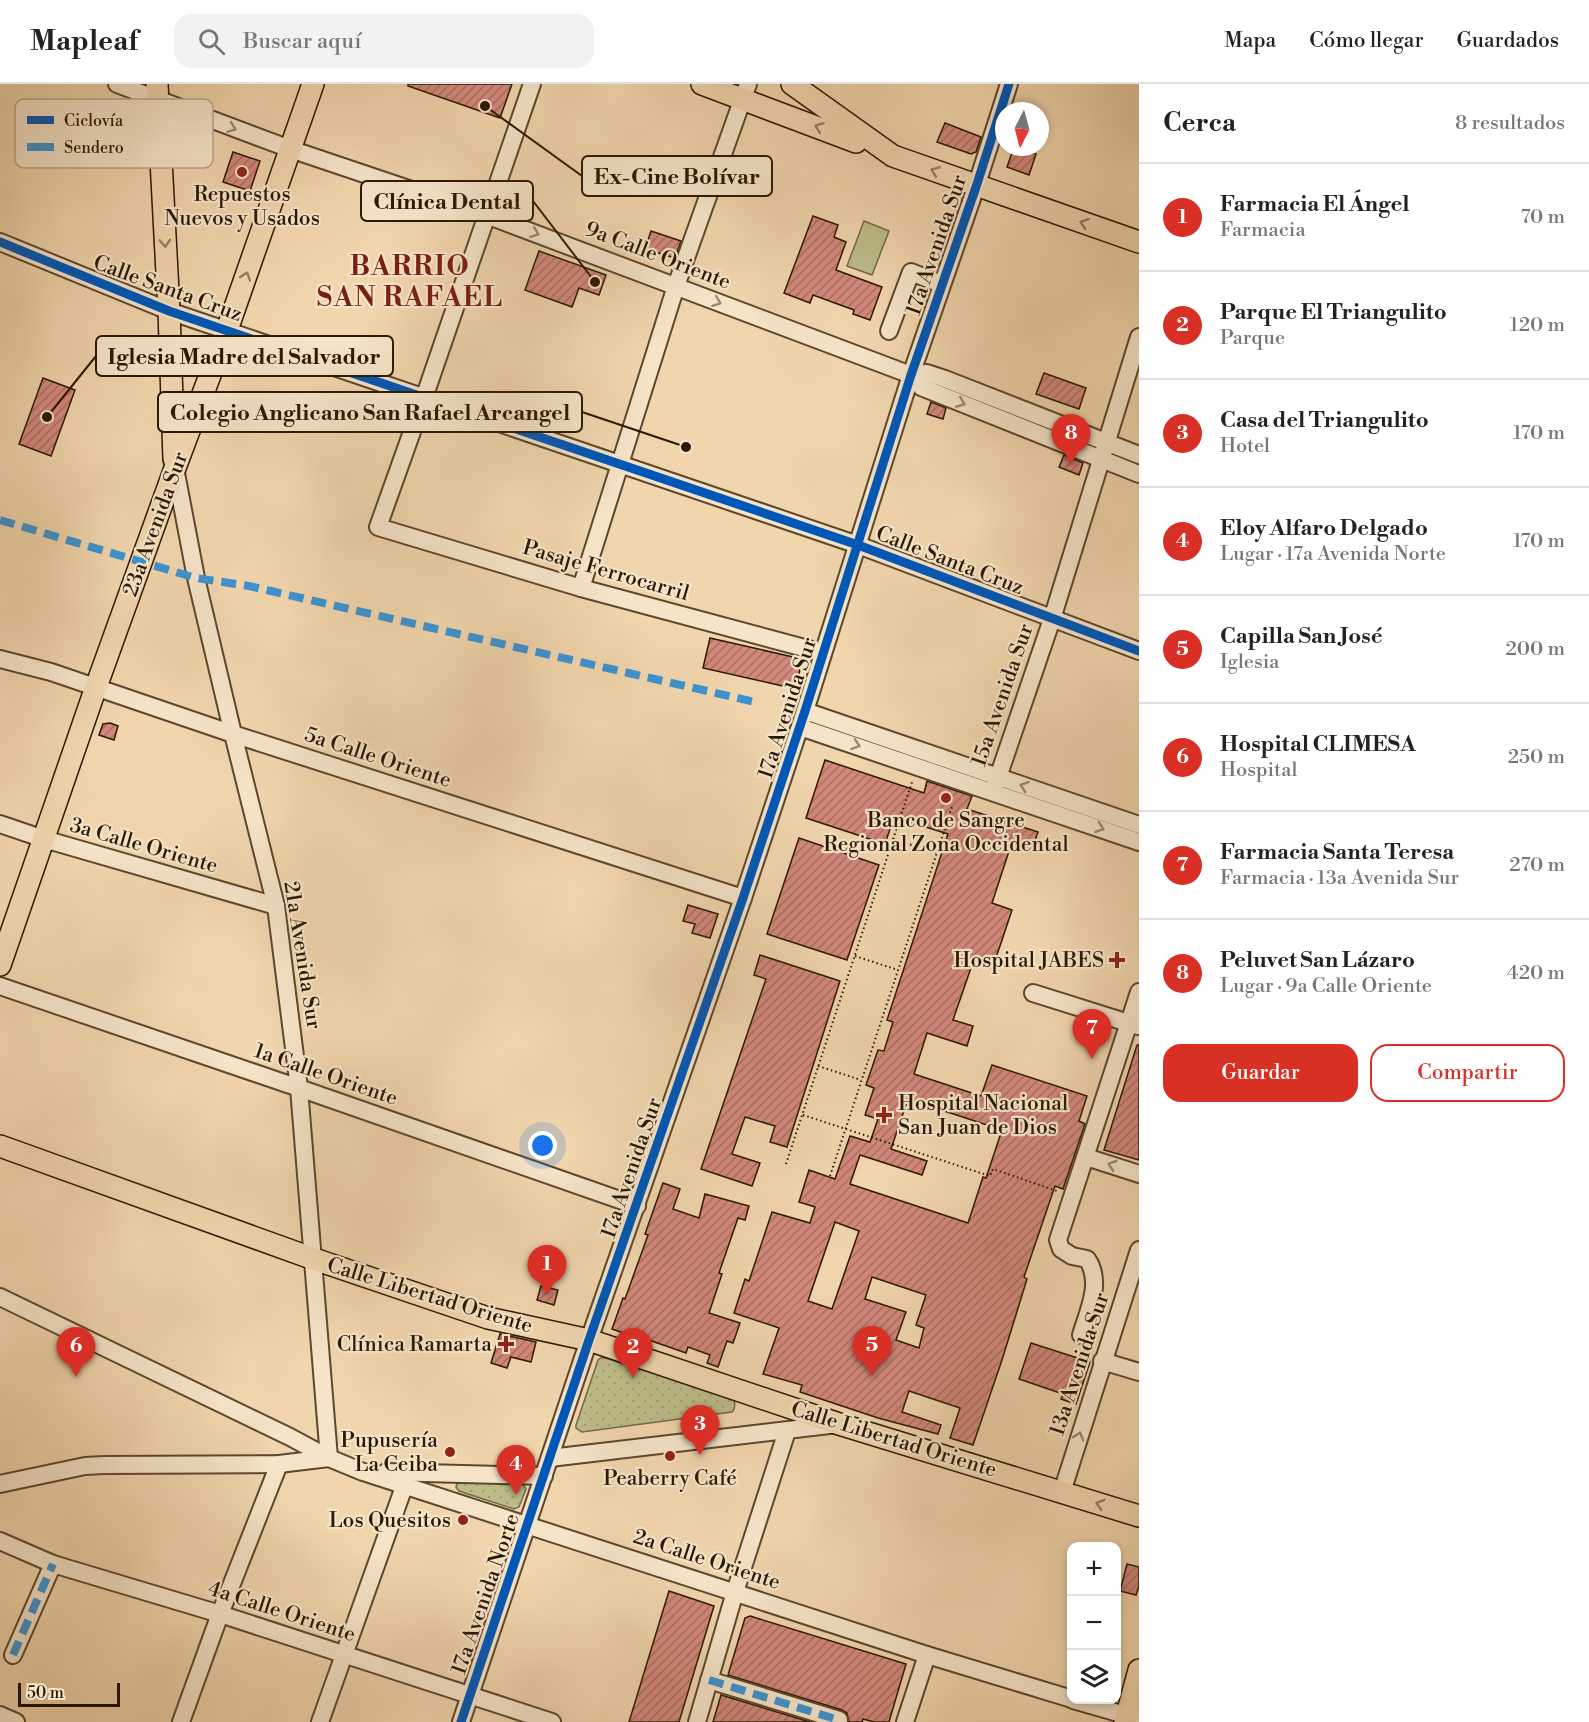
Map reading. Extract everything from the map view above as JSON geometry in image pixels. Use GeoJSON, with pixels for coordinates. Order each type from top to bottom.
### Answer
{"type":"FeatureCollection","features":[{"type":"Feature","properties":{"kind":"main road","name":"23a Avenida Sur"},"geometry":{"type":"LineString","coordinates":[[0,965],[96,687],[227,330],[313,84]]}},
{"type":"Feature","properties":{"kind":"main road"},"geometry":{"type":"LineString","coordinates":[[702,84],[746,92],[768,107],[893,156],[976,187],[1139,242]]}},
{"type":"Feature","properties":{"kind":"main road"},"geometry":{"type":"LineString","coordinates":[[792,84],[893,156]]}},
{"type":"Feature","properties":{"kind":"main road"},"geometry":{"type":"LineString","coordinates":[[162,168],[170,311],[175,468]]}},
{"type":"Feature","properties":{"kind":"main road","name":"Calle Libertad Oriente"},"geometry":{"type":"LineString","coordinates":[[0,1146],[314,1259],[488,1318],[589,1340],[838,1424],[1139,1516]]}},
{"type":"Feature","properties":{"kind":"main road"},"geometry":{"type":"LineString","coordinates":[[1130,1719],[1139,1670]]}},
{"type":"Feature","properties":{"kind":"street","name":"9a Calle Oriente"},"geometry":{"type":"LineString","coordinates":[[117,84],[157,92],[173,99]]}},
{"type":"Feature","properties":{"kind":"street"},"geometry":{"type":"LineString","coordinates":[[424,398],[532,84]]}},
{"type":"Feature","properties":{"kind":"street","name":"17a Avenida Sur"},"geometry":{"type":"LineString","coordinates":[[589,1340],[803,719],[911,375],[1009,84]]}},
{"type":"Feature","properties":{"kind":"street"},"geometry":{"type":"LineString","coordinates":[[581,588],[676,286],[746,92]]}},
{"type":"Feature","properties":{"kind":"street","name":"9a Calle Oriente"},"geometry":{"type":"LineString","coordinates":[[213,116],[290,149],[486,215],[911,375],[927,373],[945,379],[1139,455]]}},
{"type":"Feature","properties":{"kind":"street","name":"Calle Santa Cruz"},"geometry":{"type":"LineString","coordinates":[[0,242],[170,311],[858,544],[1139,651]]}},
{"type":"Feature","properties":{"kind":"street"},"geometry":{"type":"LineString","coordinates":[[888,331],[911,272],[941,284]]}},
{"type":"Feature","properties":{"kind":"street","name":"15a Avenida Sur"},"geometry":{"type":"LineString","coordinates":[[996,784],[1052,619],[1139,337]]}},
{"type":"Feature","properties":{"kind":"street","name":"9a Calle Oriente"},"geometry":{"type":"LineString","coordinates":[[911,375],[921,387],[1139,474]]}},
{"type":"Feature","properties":{"kind":"street","name":"Pasaje Ferrocarril"},"geometry":{"type":"LineString","coordinates":[[424,398],[378,527],[581,588],[823,653]]}},
{"type":"Feature","properties":{"kind":"street","name":"21a Avenida Sur"},"geometry":{"type":"LineString","coordinates":[[175,468],[196,578],[276,906],[299,1088],[329,1458]]}},
{"type":"Feature","properties":{"kind":"street","name":"5a Calle Oriente"},"geometry":{"type":"LineString","coordinates":[[0,659],[51,672],[233,734],[743,898]]}},
{"type":"Feature","properties":{"kind":"street"},"geometry":{"type":"LineString","coordinates":[[803,719],[996,784],[1139,825]]}},
{"type":"Feature","properties":{"kind":"street"},"geometry":{"type":"LineString","coordinates":[[996,784],[1139,842]]}},
{"type":"Feature","properties":{"kind":"street","name":"3a Calle Oriente"},"geometry":{"type":"LineString","coordinates":[[0,824],[44,839],[276,906]]}},
{"type":"Feature","properties":{"kind":"street","name":"1a Calle Oriente"},"geometry":{"type":"LineString","coordinates":[[0,986],[637,1206]]}},
{"type":"Feature","properties":{"kind":"street"},"geometry":{"type":"LineString","coordinates":[[1081,1335],[1095,1286],[1092,1266],[1087,1259],[1072,1256],[1061,1249],[1058,1240],[1071,1196],[1134,1025],[1139,992]]}},
{"type":"Feature","properties":{"kind":"street"},"geometry":{"type":"LineString","coordinates":[[1033,993],[1134,1025]]}},
{"type":"Feature","properties":{"kind":"street"},"geometry":{"type":"LineString","coordinates":[[1086,1157],[1139,1174]]}},
{"type":"Feature","properties":{"kind":"street","name":"13a Avenida Sur"},"geometry":{"type":"LineString","coordinates":[[1062,1492],[1139,1250]]}},
{"type":"Feature","properties":{"kind":"street","name":"2a Calle Oriente"},"geometry":{"type":"LineString","coordinates":[[0,1297],[329,1458],[363,1472],[927,1655],[1067,1697]]}},
{"type":"Feature","properties":{"kind":"street","name":"17a Avenida Norte"},"geometry":{"type":"LineString","coordinates":[[461,1722],[589,1340]]}},
{"type":"Feature","properties":{"kind":"street"},"geometry":{"type":"LineString","coordinates":[[1102,1361],[1139,1372]]}},
{"type":"Feature","properties":{"kind":"street"},"geometry":{"type":"LineString","coordinates":[[550,1458],[838,1424]]}},
{"type":"Feature","properties":{"kind":"street"},"geometry":{"type":"LineString","coordinates":[[697,1722],[735,1592],[787,1431]]}},
{"type":"Feature","properties":{"kind":"street"},"geometry":{"type":"LineString","coordinates":[[0,1485],[104,1464],[279,1464],[329,1458]]}},
{"type":"Feature","properties":{"kind":"street"},"geometry":{"type":"LineString","coordinates":[[181,1722],[220,1614],[279,1464]]}},
{"type":"Feature","properties":{"kind":"street"},"geometry":{"type":"LineString","coordinates":[[363,1472],[544,1476]]}},
{"type":"Feature","properties":{"kind":"street"},"geometry":{"type":"LineString","coordinates":[[320,1722],[405,1484]]}},
{"type":"Feature","properties":{"kind":"street","name":"4a Calle Oriente"},"geometry":{"type":"LineString","coordinates":[[0,1541],[53,1564],[220,1614],[552,1722]]}},
{"type":"Feature","properties":{"kind":"street"},"geometry":{"type":"LineString","coordinates":[[13,1655],[53,1564]]}},
{"type":"Feature","properties":{"kind":"street"},"geometry":{"type":"LineString","coordinates":[[905,1722],[927,1655]]}},
{"type":"Feature","properties":{"kind":"street"},"geometry":{"type":"LineString","coordinates":[[709,1680],[839,1720]]}},
{"type":"Feature","properties":{"kind":"street","name":"2a Calle Oriente"},"geometry":{"type":"LineString","coordinates":[[1086,1704],[1130,1719]]}},
{"type":"Feature","properties":{"kind":"street"},"geometry":{"type":"LineString","coordinates":[[0,1715],[16,1722]]}},
{"type":"Feature","properties":{"kind":"path"},"geometry":{"type":"LineString","coordinates":[[786,1164],[914,776]]}},
{"type":"Feature","properties":{"kind":"path"},"geometry":{"type":"LineString","coordinates":[[830,1176],[952,807]]}},
{"type":"Feature","properties":{"kind":"path"},"geometry":{"type":"LineString","coordinates":[[893,839],[936,853]]}},
{"type":"Feature","properties":{"kind":"path"},"geometry":{"type":"LineString","coordinates":[[855,956],[898,970]]}},
{"type":"Feature","properties":{"kind":"path"},"geometry":{"type":"LineString","coordinates":[[818,1066],[861,1080]]}},
{"type":"Feature","properties":{"kind":"path"},"geometry":{"type":"LineString","coordinates":[[802,1115],[990,1176],[993,1168],[1071,1196]]}},
{"type":"Feature","properties":{"kind":"shaded area"},"geometry":{"type":"Polygon","coordinates":[[[864,221],[889,231],[872,275],[847,266],[864,221]]]}},
{"type":"Feature","properties":{"kind":"shaded area"},"geometry":{"type":"Polygon","coordinates":[[[602,1357],[733,1397],[734,1409],[732,1412],[582,1432],[576,1428],[576,1425],[598,1360],[602,1357]]]}},
{"type":"Feature","properties":{"kind":"shaded area"},"geometry":{"type":"Polygon","coordinates":[[[461,1482],[522,1483],[526,1489],[519,1507],[514,1509],[459,1491],[456,1487],[461,1482]]]}},
{"type":"Feature","properties":{"kind":"building"},"geometry":{"type":"Polygon","coordinates":[[[408,84],[512,84],[500,118],[408,86],[408,84]]]}},
{"type":"Feature","properties":{"kind":"building"},"geometry":{"type":"Polygon","coordinates":[[[945,123],[981,137],[976,152],[971,154],[937,142],[945,123]]]}},
{"type":"Feature","properties":{"kind":"building","name":"Repuestos Nuevos y Usados"},"geometry":{"type":"Polygon","coordinates":[[[233,152],[260,161],[250,191],[223,182],[233,152]]]}},
{"type":"Feature","properties":{"kind":"building"},"geometry":{"type":"Polygon","coordinates":[[[1011,156],[1035,156],[1029,175],[1007,167],[1011,156]]]}},
{"type":"Feature","properties":{"kind":"building"},"geometry":{"type":"Polygon","coordinates":[[[813,216],[838,225],[834,237],[846,242],[836,270],[882,287],[870,320],[853,314],[854,310],[813,295],[810,303],[784,293],[813,216]]]}},
{"type":"Feature","properties":{"kind":"building"},"geometry":{"type":"Polygon","coordinates":[[[651,231],[681,241],[675,258],[645,249],[651,231]]]}},
{"type":"Feature","properties":{"kind":"building"},"geometry":{"type":"Polygon","coordinates":[[[539,251],[606,275],[599,295],[579,288],[572,307],[525,290],[539,251]]]}},
{"type":"Feature","properties":{"kind":"building"},"geometry":{"type":"Polygon","coordinates":[[[1044,373],[1086,388],[1079,409],[1036,394],[1044,373]]]}},
{"type":"Feature","properties":{"kind":"building"},"geometry":{"type":"Polygon","coordinates":[[[43,378],[75,390],[51,456],[19,444],[43,378]]]}},
{"type":"Feature","properties":{"kind":"building"},"geometry":{"type":"Polygon","coordinates":[[[931,402],[946,408],[943,419],[927,414],[931,402]]]}},
{"type":"Feature","properties":{"kind":"building"},"geometry":{"type":"Polygon","coordinates":[[[1064,455],[1083,463],[1079,475],[1059,467],[1064,455]]]}},
{"type":"Feature","properties":{"kind":"building"},"geometry":{"type":"Polygon","coordinates":[[[710,638],[802,659],[796,689],[703,668],[710,638]]]}},
{"type":"Feature","properties":{"kind":"building"},"geometry":{"type":"Polygon","coordinates":[[[110,723],[118,726],[114,740],[99,735],[103,724],[110,723]]]}},
{"type":"Feature","properties":{"kind":"building"},"geometry":{"type":"Polygon","coordinates":[[[825,760],[924,793],[927,781],[972,796],[967,809],[1038,832],[1031,852],[1011,845],[992,903],[1012,910],[992,968],[973,962],[953,1020],[973,1026],[967,1046],[927,1033],[914,1074],[981,1096],[992,1065],[1087,1096],[1079,1121],[1085,1124],[1063,1189],[1055,1186],[1024,1277],[1027,1279],[973,1445],[950,1438],[960,1408],[909,1391],[902,1412],[941,1425],[938,1434],[878,1418],[800,1392],[802,1385],[763,1374],[779,1328],[734,1313],[745,1279],[749,1281],[772,1212],[810,1223],[815,1207],[799,1202],[809,1170],[835,1179],[850,1136],[870,1142],[878,1119],[865,1115],[874,1088],[866,1085],[878,1050],[884,1051],[893,1022],[887,1020],[948,834],[894,817],[885,844],[806,818],[825,760]],[[908,1099],[891,1149],[927,1161],[922,1175],[860,1155],[850,1184],[968,1223],[1002,1130],[908,1099]],[[835,1222],[808,1301],[832,1309],[859,1231],[835,1222]],[[872,1277],[865,1299],[906,1312],[896,1340],[919,1348],[924,1328],[916,1325],[926,1295],[872,1277]]]}},
{"type":"Feature","properties":{"kind":"building"},"geometry":{"type":"Polygon","coordinates":[[[799,838],[879,865],[847,960],[767,934],[799,838]]]}},
{"type":"Feature","properties":{"kind":"building"},"geometry":{"type":"Polygon","coordinates":[[[688,905],[718,914],[710,938],[692,933],[695,924],[683,921],[688,905]]]}},
{"type":"Feature","properties":{"kind":"building"},"geometry":{"type":"Polygon","coordinates":[[[760,955],[840,981],[787,1147],[770,1142],[775,1126],[745,1117],[732,1154],[760,1163],[752,1186],[701,1169],[766,979],[754,975],[760,955]]]}},
{"type":"Feature","properties":{"kind":"building"},"geometry":{"type":"Polygon","coordinates":[[[1137,1045],[1139,1045],[1139,1160],[1104,1150],[1137,1045]]]}},
{"type":"Feature","properties":{"kind":"building"},"geometry":{"type":"Polygon","coordinates":[[[663,1183],[680,1189],[673,1209],[699,1218],[705,1194],[749,1206],[745,1220],[738,1218],[719,1273],[722,1274],[709,1313],[740,1323],[733,1343],[727,1341],[718,1367],[707,1363],[710,1355],[688,1347],[686,1353],[646,1339],[644,1343],[635,1340],[635,1337],[612,1329],[648,1235],[645,1234],[663,1183]]]}},
{"type":"Feature","properties":{"kind":"building"},"geometry":{"type":"Polygon","coordinates":[[[541,1286],[558,1290],[554,1305],[537,1300],[541,1286]]]}},
{"type":"Feature","properties":{"kind":"building"},"geometry":{"type":"Polygon","coordinates":[[[500,1334],[536,1342],[531,1362],[511,1357],[507,1368],[491,1363],[500,1334]]]}},
{"type":"Feature","properties":{"kind":"building"},"geometry":{"type":"Polygon","coordinates":[[[1031,1343],[1090,1362],[1076,1404],[1061,1399],[1063,1394],[1019,1379],[1031,1343]]]}},
{"type":"Feature","properties":{"kind":"building"},"geometry":{"type":"Polygon","coordinates":[[[1127,1564],[1139,1567],[1139,1586],[1136,1595],[1121,1591],[1127,1564]]]}},
{"type":"Feature","properties":{"kind":"building"},"geometry":{"type":"Polygon","coordinates":[[[669,1591],[714,1606],[679,1722],[629,1722],[669,1591]]]}},
{"type":"Feature","properties":{"kind":"building"},"geometry":{"type":"Polygon","coordinates":[[[750,1616],[906,1664],[889,1722],[863,1719],[862,1722],[849,1722],[847,1713],[842,1710],[728,1675],[745,1618],[750,1616]]]}},
{"type":"Feature","properties":{"kind":"building"},"geometry":{"type":"Polygon","coordinates":[[[721,1695],[810,1722],[713,1722],[721,1695]]]}},
{"type":"Feature","properties":{"kind":"marked path"},"geometry":{"type":"LineString","coordinates":[[0,520],[196,578],[249,586],[755,702]]}},
{"type":"Feature","properties":{"kind":"marked path"},"geometry":{"type":"LineString","coordinates":[[13,1655],[53,1564]]}},
{"type":"Feature","properties":{"kind":"marked path"},"geometry":{"type":"LineString","coordinates":[[709,1680],[839,1720]]}},
{"type":"Feature","properties":{"kind":"cycle path"},"geometry":{"type":"LineString","coordinates":[[461,1722],[589,1340],[743,898],[805,711],[911,375],[1009,84]]}},
{"type":"Feature","properties":{"kind":"cycle path"},"geometry":{"type":"LineString","coordinates":[[0,242],[169,311],[858,545],[1139,651]]}},
{"type":"Feature","properties":{"kind":"place","name":"Ex-Cine Bolívar"},"geometry":{"type":"Point","coordinates":[485,106]}},
{"type":"Feature","properties":{"kind":"place","name":"Repuestos Nuevos y Usados"},"geometry":{"type":"Point","coordinates":[242,172]}},
{"type":"Feature","properties":{"kind":"place","name":"Clínica Dental"},"geometry":{"type":"Point","coordinates":[595,282]}},
{"type":"Feature","properties":{"kind":"place","name":"Iglesia Madre del Salvador"},"geometry":{"type":"Point","coordinates":[47,417]}},
{"type":"Feature","properties":{"kind":"place","name":"Colegio Anglicano San Rafael Arcangel"},"geometry":{"type":"Point","coordinates":[686,447]}},
{"type":"Feature","properties":{"kind":"place","name":"Peluvet San Lázaro"},"geometry":{"type":"Point","coordinates":[1071,464]}},
{"type":"Feature","properties":{"kind":"place","name":"Banco de Sangre Regional Zona Occidental"},"geometry":{"type":"Point","coordinates":[946,798]}},
{"type":"Feature","properties":{"kind":"place","name":"Hospital JABES"},"geometry":{"type":"Point","coordinates":[1117,960]}},
{"type":"Feature","properties":{"kind":"place","name":"Farmacia Santa Teresa"},"geometry":{"type":"Point","coordinates":[1092,1059]}},
{"type":"Feature","properties":{"kind":"place","name":"Hospital Nacional San Juan de Dios"},"geometry":{"type":"Point","coordinates":[884,1115]}},
{"type":"Feature","properties":{"kind":"place","name":"Farmacia El Ángel"},"geometry":{"type":"Point","coordinates":[547,1295]}},
{"type":"Feature","properties":{"kind":"place","name":"Clínica Ramarta"},"geometry":{"type":"Point","coordinates":[506,1344]}},
{"type":"Feature","properties":{"kind":"place","name":"Capilla San José"},"geometry":{"type":"Point","coordinates":[872,1376]}},
{"type":"Feature","properties":{"kind":"place","name":"Hospital CLIMESA"},"geometry":{"type":"Point","coordinates":[76,1377]}},
{"type":"Feature","properties":{"kind":"place","name":"Parque El Triangulito"},"geometry":{"type":"Point","coordinates":[633,1378]}},
{"type":"Feature","properties":{"kind":"place","name":"Pupusería La Ceiba"},"geometry":{"type":"Point","coordinates":[450,1452]}},
{"type":"Feature","properties":{"kind":"place","name":"Casa del Triangulito"},"geometry":{"type":"Point","coordinates":[700,1455]}},
{"type":"Feature","properties":{"kind":"place","name":"Peaberry Café"},"geometry":{"type":"Point","coordinates":[670,1456]}},
{"type":"Feature","properties":{"kind":"place","name":"Eloy Alfaro Delgado"},"geometry":{"type":"Point","coordinates":[516,1495]}},
{"type":"Feature","properties":{"kind":"place","name":"Los Quesitos"},"geometry":{"type":"Point","coordinates":[463,1520]}},
{"type":"Feature","properties":{"kind":"district","name":"BARRIO SAN RAFAEL"},"geometry":{"type":"Point","coordinates":[410,282]}}]}
